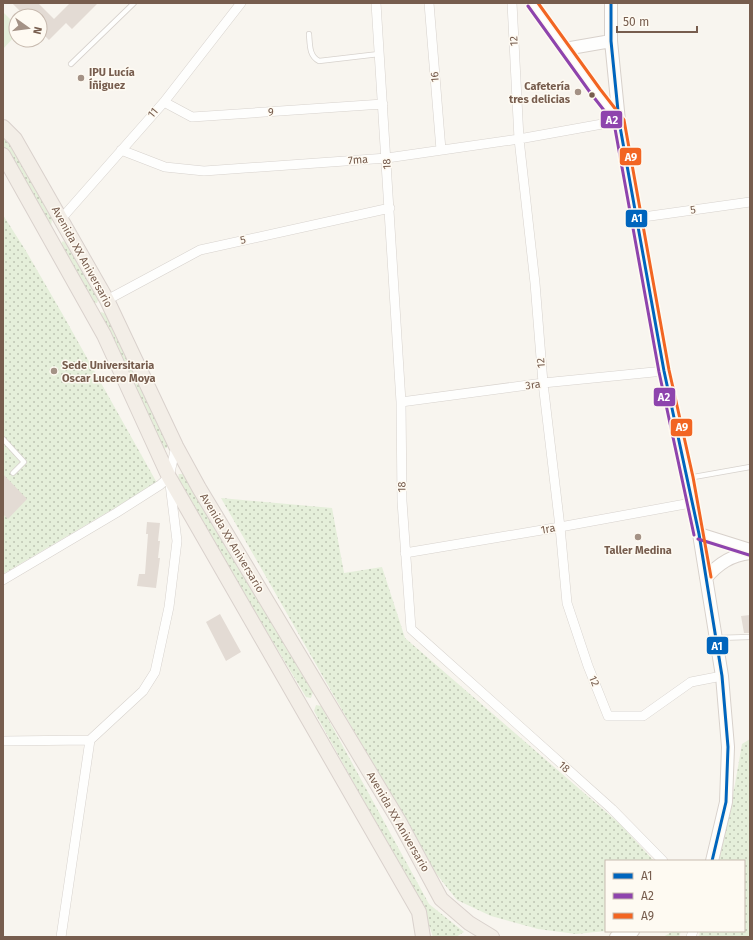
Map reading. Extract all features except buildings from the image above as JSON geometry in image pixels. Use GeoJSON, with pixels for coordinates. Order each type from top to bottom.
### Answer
{"type":"FeatureCollection","features":[{"type":"Feature","properties":{"kind":"main road"},"geometry":{"type":"LineString","coordinates":[[532,3],[596,92],[619,121]]}},
{"type":"Feature","properties":{"kind":"main road"},"geometry":{"type":"LineString","coordinates":[[611,3],[611,41],[619,121],[664,371],[688,478],[691,503],[699,534],[722,676],[728,748],[726,802],[712,860]]}},
{"type":"Feature","properties":{"kind":"main road"},"geometry":{"type":"LineString","coordinates":[[565,49],[611,41]]}},
{"type":"Feature","properties":{"kind":"main road","name":"Avenida XX Aniversario"},"geometry":{"type":"LineString","coordinates":[[3,127],[15,139],[107,300],[176,446],[203,495],[399,821],[441,899],[469,923],[492,937]]}},
{"type":"Feature","properties":{"kind":"main road","name":"Avenida XX Aniversario"},"geometry":{"type":"LineString","coordinates":[[3,155],[104,335],[169,477],[419,912],[423,937]]}},
{"type":"Feature","properties":{"kind":"main road"},"geometry":{"type":"LineString","coordinates":[[699,534],[750,552]]}},
{"type":"Feature","properties":{"kind":"main road"},"geometry":{"type":"LineString","coordinates":[[706,578],[722,562],[738,554],[750,552]]}},
{"type":"Feature","properties":{"kind":"main road"},"geometry":{"type":"LineString","coordinates":[[616,937],[630,932]]}},
{"type":"Feature","properties":{"kind":"street","name":"11"},"geometry":{"type":"LineString","coordinates":[[61,219],[164,102],[241,3]]}},
{"type":"Feature","properties":{"kind":"street","name":"18"},"geometry":{"type":"LineString","coordinates":[[376,3],[387,158],[401,402],[402,501],[411,629],[612,809],[662,860]]}},
{"type":"Feature","properties":{"kind":"street","name":"16"},"geometry":{"type":"LineString","coordinates":[[430,3],[441,150]]}},
{"type":"Feature","properties":{"kind":"street","name":"12"},"geometry":{"type":"LineString","coordinates":[[512,3],[519,139],[535,283],[543,383],[560,527],[567,603],[588,666],[608,716],[643,716],[691,682],[722,676]]}},
{"type":"Feature","properties":{"kind":"street","name":"9"},"geometry":{"type":"LineString","coordinates":[[164,102],[192,118],[383,104]]}},
{"type":"Feature","properties":{"kind":"street","name":"7ma"},"geometry":{"type":"LineString","coordinates":[[121,150],[165,168],[204,171],[387,158],[519,139],[619,121]]}},
{"type":"Feature","properties":{"kind":"street","name":"5"},"geometry":{"type":"LineString","coordinates":[[636,218],[750,202]]}},
{"type":"Feature","properties":{"kind":"street","name":"5"},"geometry":{"type":"LineString","coordinates":[[107,300],[200,250],[390,208]]}},
{"type":"Feature","properties":{"kind":"street","name":"3ra"},"geometry":{"type":"LineString","coordinates":[[401,402],[543,383],[664,371]]}},
{"type":"Feature","properties":{"kind":"street"},"geometry":{"type":"LineString","coordinates":[[61,937],[90,740],[143,690],[155,672],[169,607],[177,541],[169,477],[176,446]]}},
{"type":"Feature","properties":{"kind":"street"},"geometry":{"type":"LineString","coordinates":[[3,580],[116,513],[160,485],[169,477]]}},
{"type":"Feature","properties":{"kind":"street","name":"1ra"},"geometry":{"type":"LineString","coordinates":[[405,553],[691,503]]}},
{"type":"Feature","properties":{"kind":"street"},"geometry":{"type":"LineString","coordinates":[[3,741],[90,740]]}},
{"type":"Feature","properties":{"kind":"lane"},"geometry":{"type":"LineString","coordinates":[[71,64],[134,3]]}},
{"type":"Feature","properties":{"kind":"lane"},"geometry":{"type":"LineString","coordinates":[[309,34],[311,54],[319,61],[379,54]]}},
{"type":"Feature","properties":{"kind":"lane"},"geometry":{"type":"LineString","coordinates":[[3,439],[24,462],[13,474]]}},
{"type":"Feature","properties":{"kind":"lane"},"geometry":{"type":"LineString","coordinates":[[688,478],[750,467]]}},
{"type":"Feature","properties":{"kind":"lane"},"geometry":{"type":"LineString","coordinates":[[716,638],[750,637]]}},
{"type":"Feature","properties":{"kind":"green space"},"geometry":{"type":"Polygon","coordinates":[[[4,13],[8,17],[8,44],[3,49],[4,13]]]}},
{"type":"Feature","properties":{"kind":"green space"},"geometry":{"type":"Polygon","coordinates":[[[3,138],[10,145],[52,219],[51,226],[3,149],[3,138]]]}},
{"type":"Feature","properties":{"kind":"green space","name":"Sede Universitaria Oscar Lucero Moya"},"geometry":{"type":"Polygon","coordinates":[[[3,215],[26,251],[63,315],[157,483],[3,574],[3,215]]]}},
{"type":"Feature","properties":{"kind":"green space"},"geometry":{"type":"Polygon","coordinates":[[[63,241],[69,245],[99,297],[97,303],[91,303],[59,246],[63,241]]]}},
{"type":"Feature","properties":{"kind":"green space"},"geometry":{"type":"Polygon","coordinates":[[[101,312],[107,314],[168,441],[167,448],[162,449],[100,319],[101,312]]]}},
{"type":"Feature","properties":{"kind":"green space"},"geometry":{"type":"Polygon","coordinates":[[[179,474],[184,474],[313,692],[311,698],[306,697],[177,482],[179,474]]]}},
{"type":"Feature","properties":{"kind":"green space"},"geometry":{"type":"Polygon","coordinates":[[[221,498],[332,508],[344,573],[382,567],[405,638],[620,824],[653,860],[605,860],[605,931],[576,934],[538,929],[491,916],[457,900],[434,871],[221,498]]]}},
{"type":"Feature","properties":{"kind":"green space"},"geometry":{"type":"Polygon","coordinates":[[[316,705],[321,706],[429,904],[464,932],[456,937],[433,937],[424,910],[314,711],[316,705]]]}},
{"type":"Feature","properties":{"kind":"green space"},"geometry":{"type":"Polygon","coordinates":[[[750,739],[750,937],[699,937],[700,932],[745,932],[745,860],[719,860],[742,744],[750,739]]]}},
{"type":"Feature","properties":{"kind":"green space"},"geometry":{"type":"Polygon","coordinates":[[[671,932],[681,932],[679,937],[663,937],[671,932]]]}},
{"type":"Feature","properties":{"kind":"transit line","name":"A9"},"geometry":{"type":"LineString","coordinates":[[538,3],[624,120],[669,370],[693,477],[711,577]]}},
{"type":"Feature","properties":{"kind":"transit line","name":"A1"},"geometry":{"type":"LineString","coordinates":[[611,3],[611,41],[619,121],[664,371],[699,534],[722,676],[728,747],[726,802],[712,860]]}},
{"type":"Feature","properties":{"kind":"transit line","name":"A2"},"geometry":{"type":"LineString","coordinates":[[528,6],[614,123],[659,372],[694,535]]}},
{"type":"Feature","properties":{"kind":"transit line","name":"A2"},"geometry":{"type":"LineString","coordinates":[[698,539],[749,555]]}},
{"type":"Feature","properties":{"kind":"place","name":"IPU Lucía Íñiguez"},"geometry":{"type":"Point","coordinates":[81,78]}},
{"type":"Feature","properties":{"kind":"place","name":"Cafetería tres delicias"},"geometry":{"type":"Point","coordinates":[578,92]}},
{"type":"Feature","properties":{"kind":"place","name":"Sede Universitaria Oscar Lucero Moya"},"geometry":{"type":"Point","coordinates":[54,371]}},
{"type":"Feature","properties":{"kind":"place","name":"Taller Medina"},"geometry":{"type":"Point","coordinates":[638,537]}}]}
